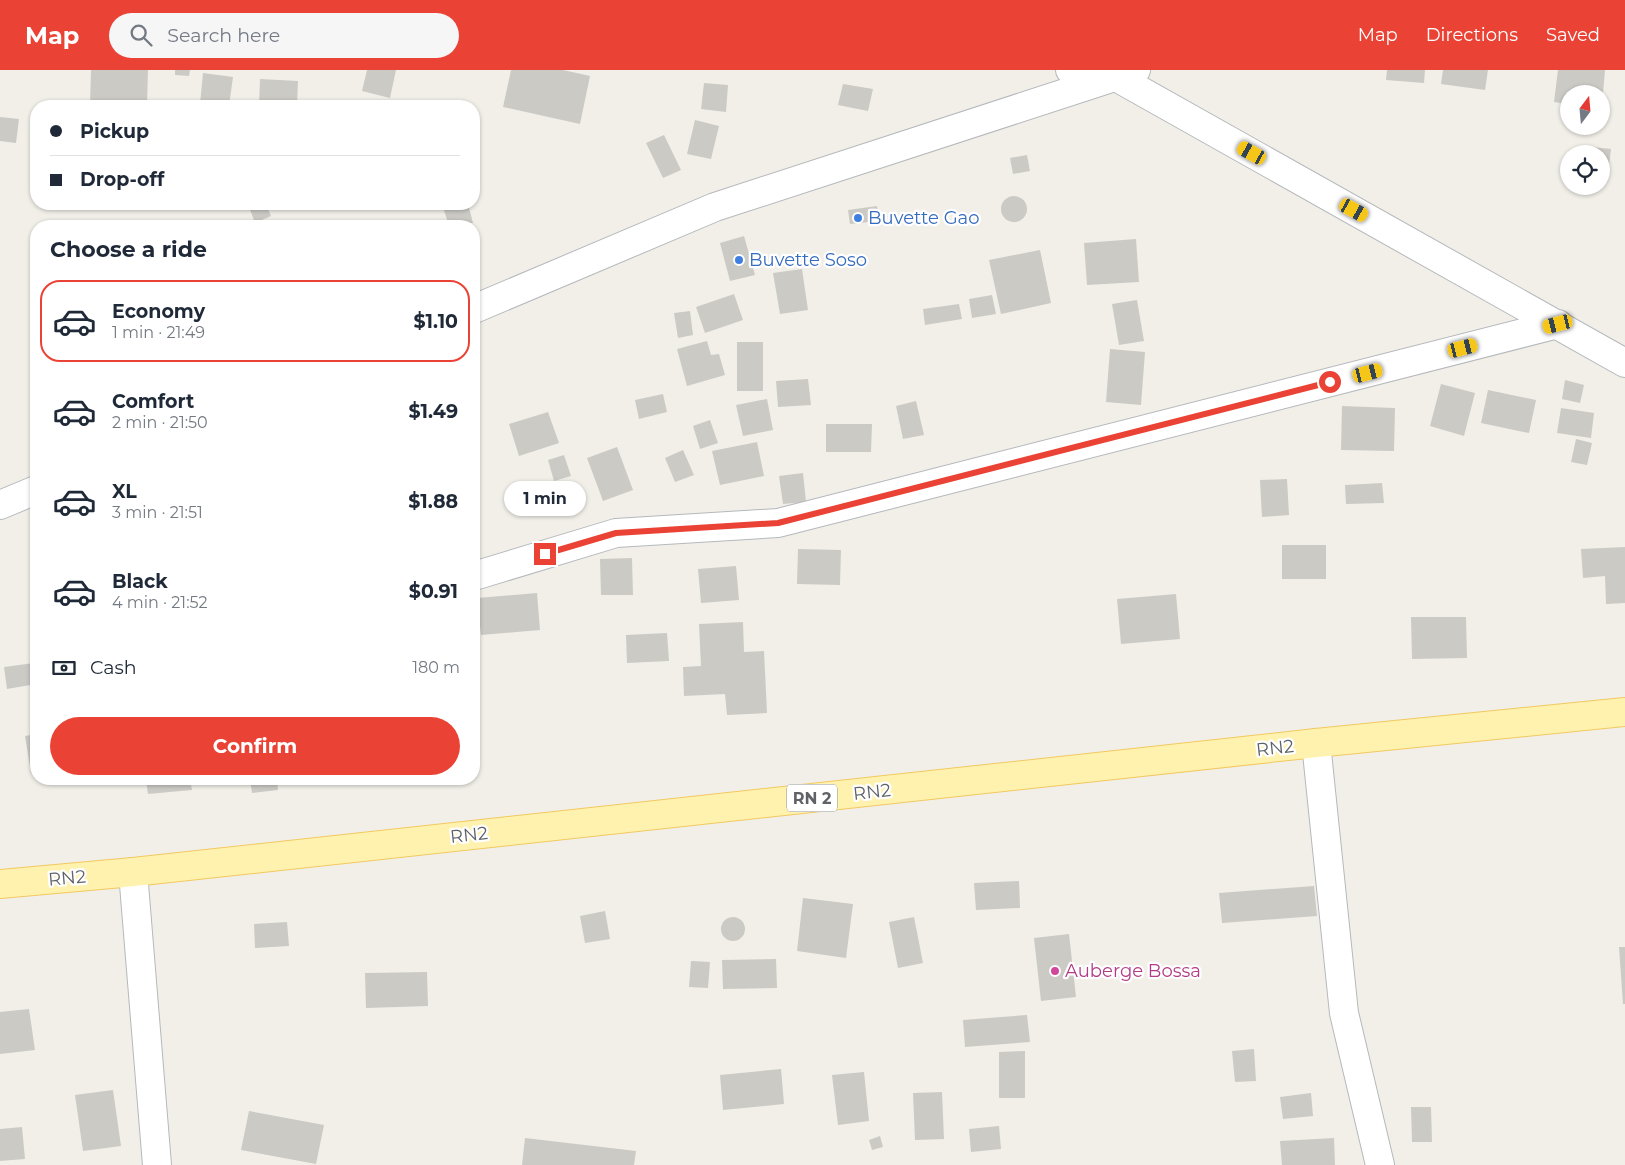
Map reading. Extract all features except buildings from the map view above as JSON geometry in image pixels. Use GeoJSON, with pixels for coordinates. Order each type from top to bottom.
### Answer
{"type":"FeatureCollection","features":[{"type":"Feature","properties":{"kind":"main road","name":"RN2"},"geometry":{"type":"LineString","coordinates":[[0,884],[133,872],[1316,743],[1625,712]]}},
{"type":"Feature","properties":{"kind":"street"},"geometry":{"type":"LineString","coordinates":[[1070,70],[1126,74],[1625,363]]}},
{"type":"Feature","properties":{"kind":"street"},"geometry":{"type":"LineString","coordinates":[[480,306],[715,207],[1126,74]]}},
{"type":"Feature","properties":{"kind":"street"},"geometry":{"type":"LineString","coordinates":[[480,574],[616,533],[778,523],[1558,324]]}},
{"type":"Feature","properties":{"kind":"street"},"geometry":{"type":"LineString","coordinates":[[0,505],[30,492]]}},
{"type":"Feature","properties":{"kind":"street"},"geometry":{"type":"LineString","coordinates":[[1316,743],[1344,1013],[1380,1165]]}},
{"type":"Feature","properties":{"kind":"street"},"geometry":{"type":"LineString","coordinates":[[133,872],[157,1165]]}},
{"type":"Feature","properties":{"kind":"place","name":"Buvette Gao"},"geometry":{"type":"Point","coordinates":[858,218]}},
{"type":"Feature","properties":{"kind":"place","name":"Buvette Soso"},"geometry":{"type":"Point","coordinates":[739,260]}},
{"type":"Feature","properties":{"kind":"place","name":"Auberge Bossa"},"geometry":{"type":"Point","coordinates":[1055,971]}},
{"type":"Feature","properties":{"kind":"route"},"geometry":{"type":"LineString","coordinates":[[545,554],[616,533],[778,523],[1330,382]]}}]}
